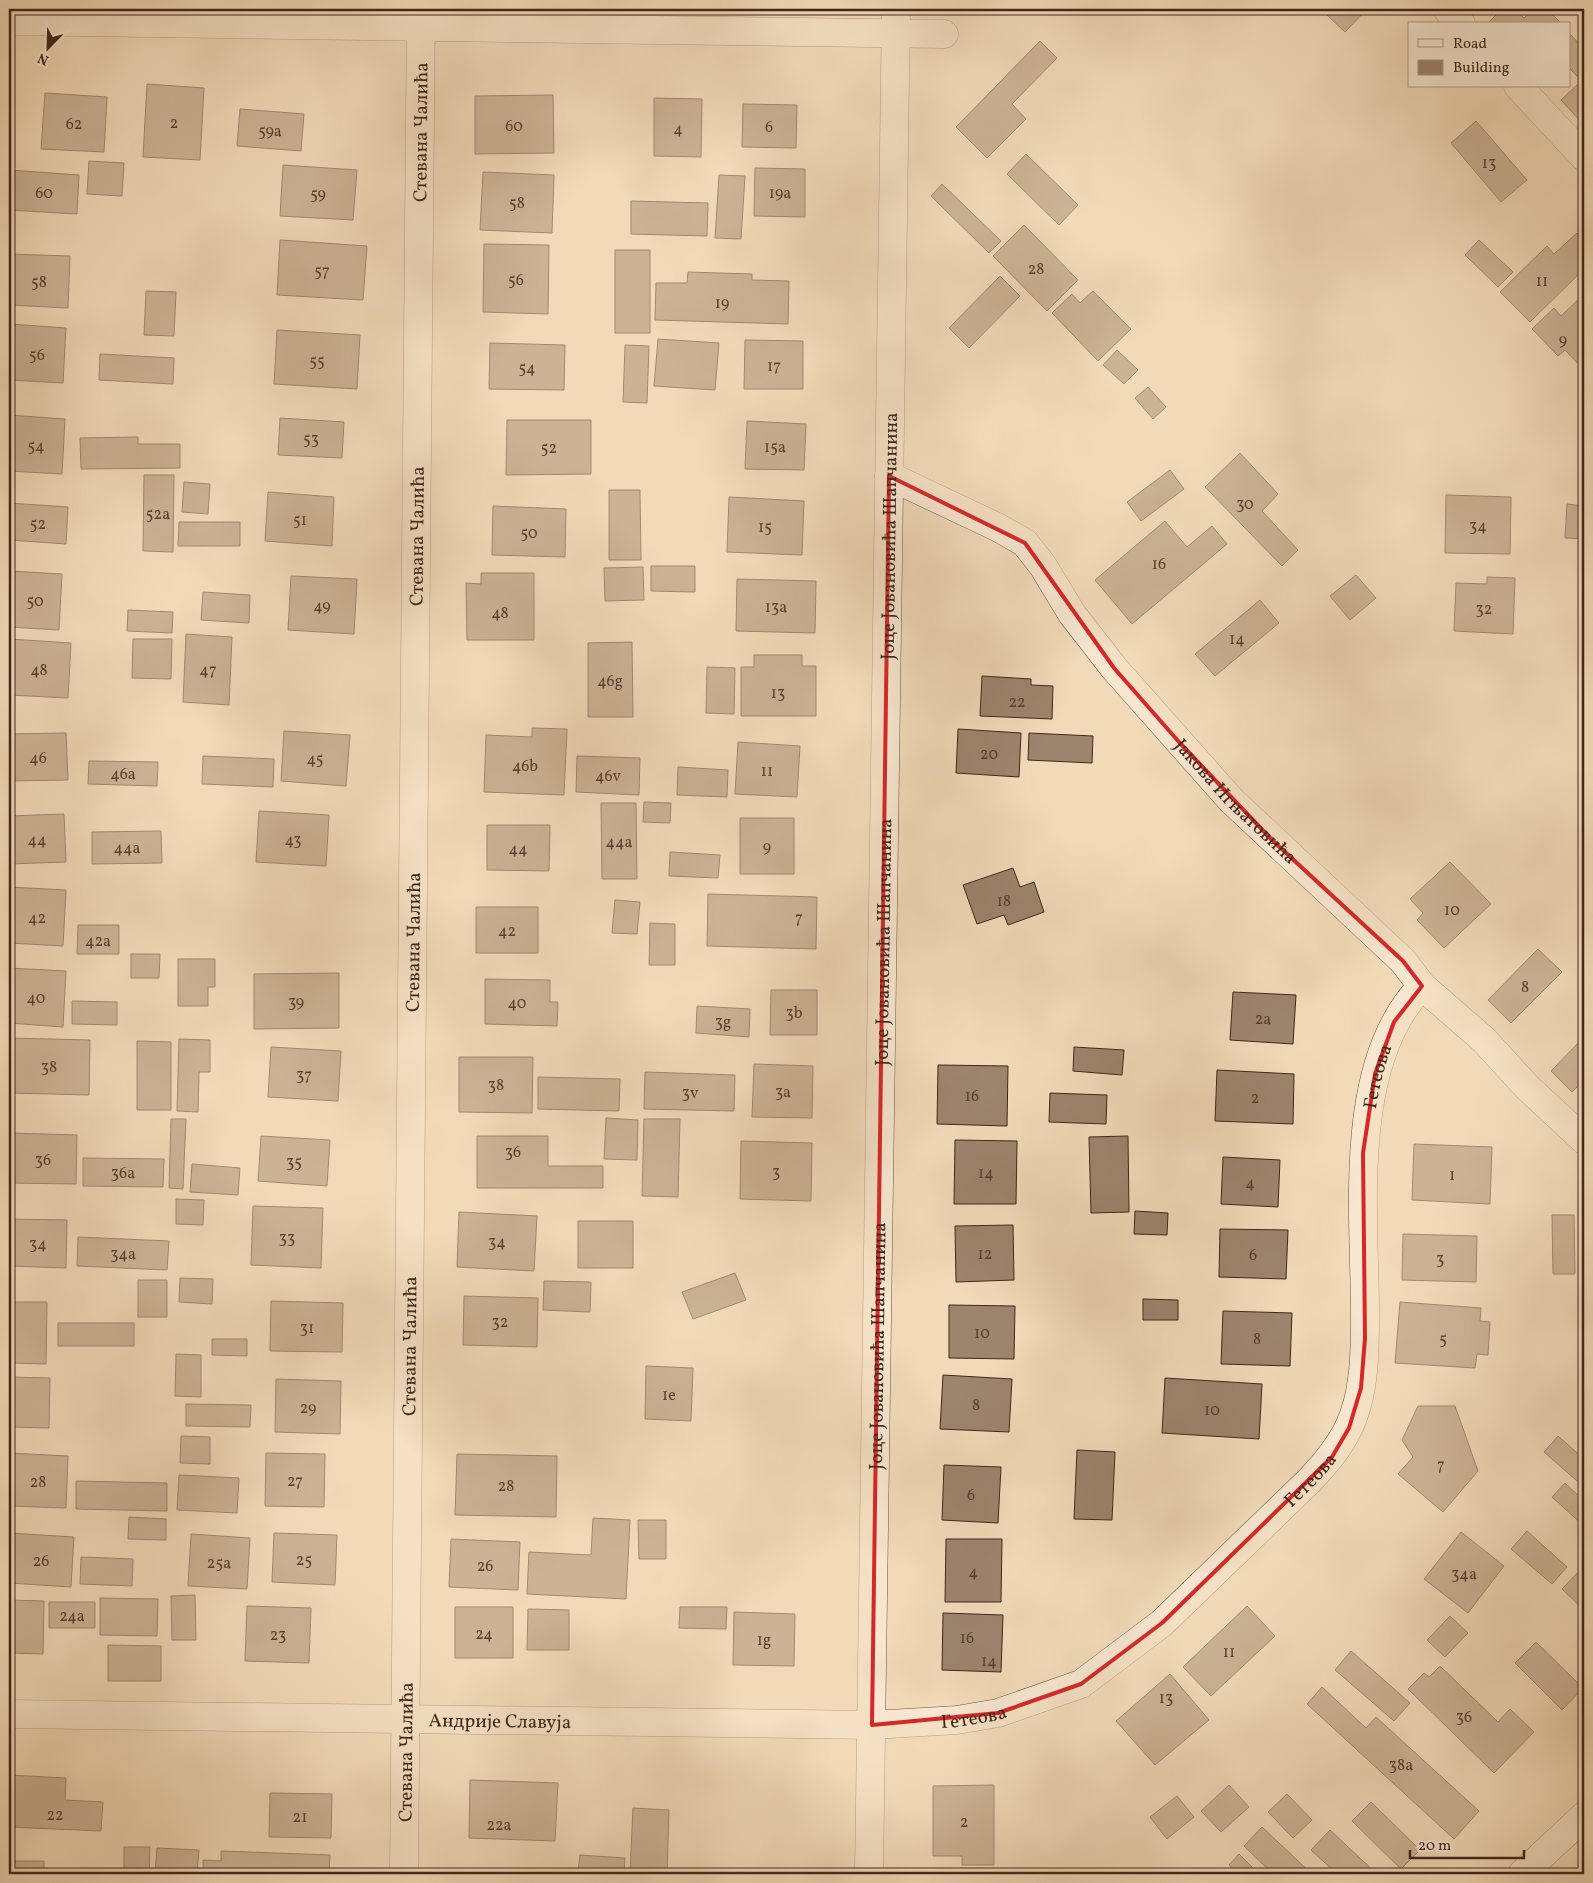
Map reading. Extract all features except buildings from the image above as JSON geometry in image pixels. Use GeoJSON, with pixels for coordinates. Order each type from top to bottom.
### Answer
{"type":"FeatureCollection","features":[{"type":"Feature","properties":{"kind":"street"},"geometry":{"type":"LineString","coordinates":[[1447,9],[1459,22]]}},
{"type":"Feature","properties":{"kind":"street"},"geometry":{"type":"LineString","coordinates":[[9,21],[421,18],[896,21],[944,34]]}},
{"type":"Feature","properties":{"kind":"street","name":"Стевана Чалића"},"geometry":{"type":"LineString","coordinates":[[404,1874],[421,18]]}},
{"type":"Feature","properties":{"kind":"street","name":"Јоце Јовановића Шапчанина"},"geometry":{"type":"LineString","coordinates":[[869,1874],[896,21]]}},
{"type":"Feature","properties":{"kind":"street"},"geometry":{"type":"LineString","coordinates":[[1520,88],[1584,156]]}},
{"type":"Feature","properties":{"kind":"street","name":"Јакова Игњатовића"},"geometry":{"type":"LineString","coordinates":[[889,476],[997,527],[1025,543],[1043,566],[1084,629],[1114,668],[1231,800],[1403,961],[1422,986],[1484,1040],[1540,1100],[1584,1140]]}},
{"type":"Feature","properties":{"kind":"street","name":"Гетеова"},"geometry":{"type":"LineString","coordinates":[[872,1725],[957,1720],[998,1713],[1081,1684],[1162,1623],[1332,1457],[1349,1428],[1361,1388],[1365,1338],[1363,1152],[1375,1074],[1394,1022],[1422,986]]}},
{"type":"Feature","properties":{"kind":"street","name":"Андрије Славуја"},"geometry":{"type":"LineString","coordinates":[[9,1714],[872,1725]]}},
{"type":"Feature","properties":{"kind":"street"},"geometry":{"type":"LineString","coordinates":[[1522,1874],[1584,1816]]}},
{"type":"Feature","properties":{"kind":"highlighted area"},"geometry":{"type":"Polygon","coordinates":[[[889,476],[1025,543],[1114,668],[1179,742],[1272,840],[1403,961],[1422,986],[1394,1022],[1375,1074],[1363,1153],[1365,1338],[1361,1388],[1349,1428],[1332,1457],[1162,1623],[1081,1684],[998,1713],[872,1725],[872,1661],[889,476]]]}}]}
